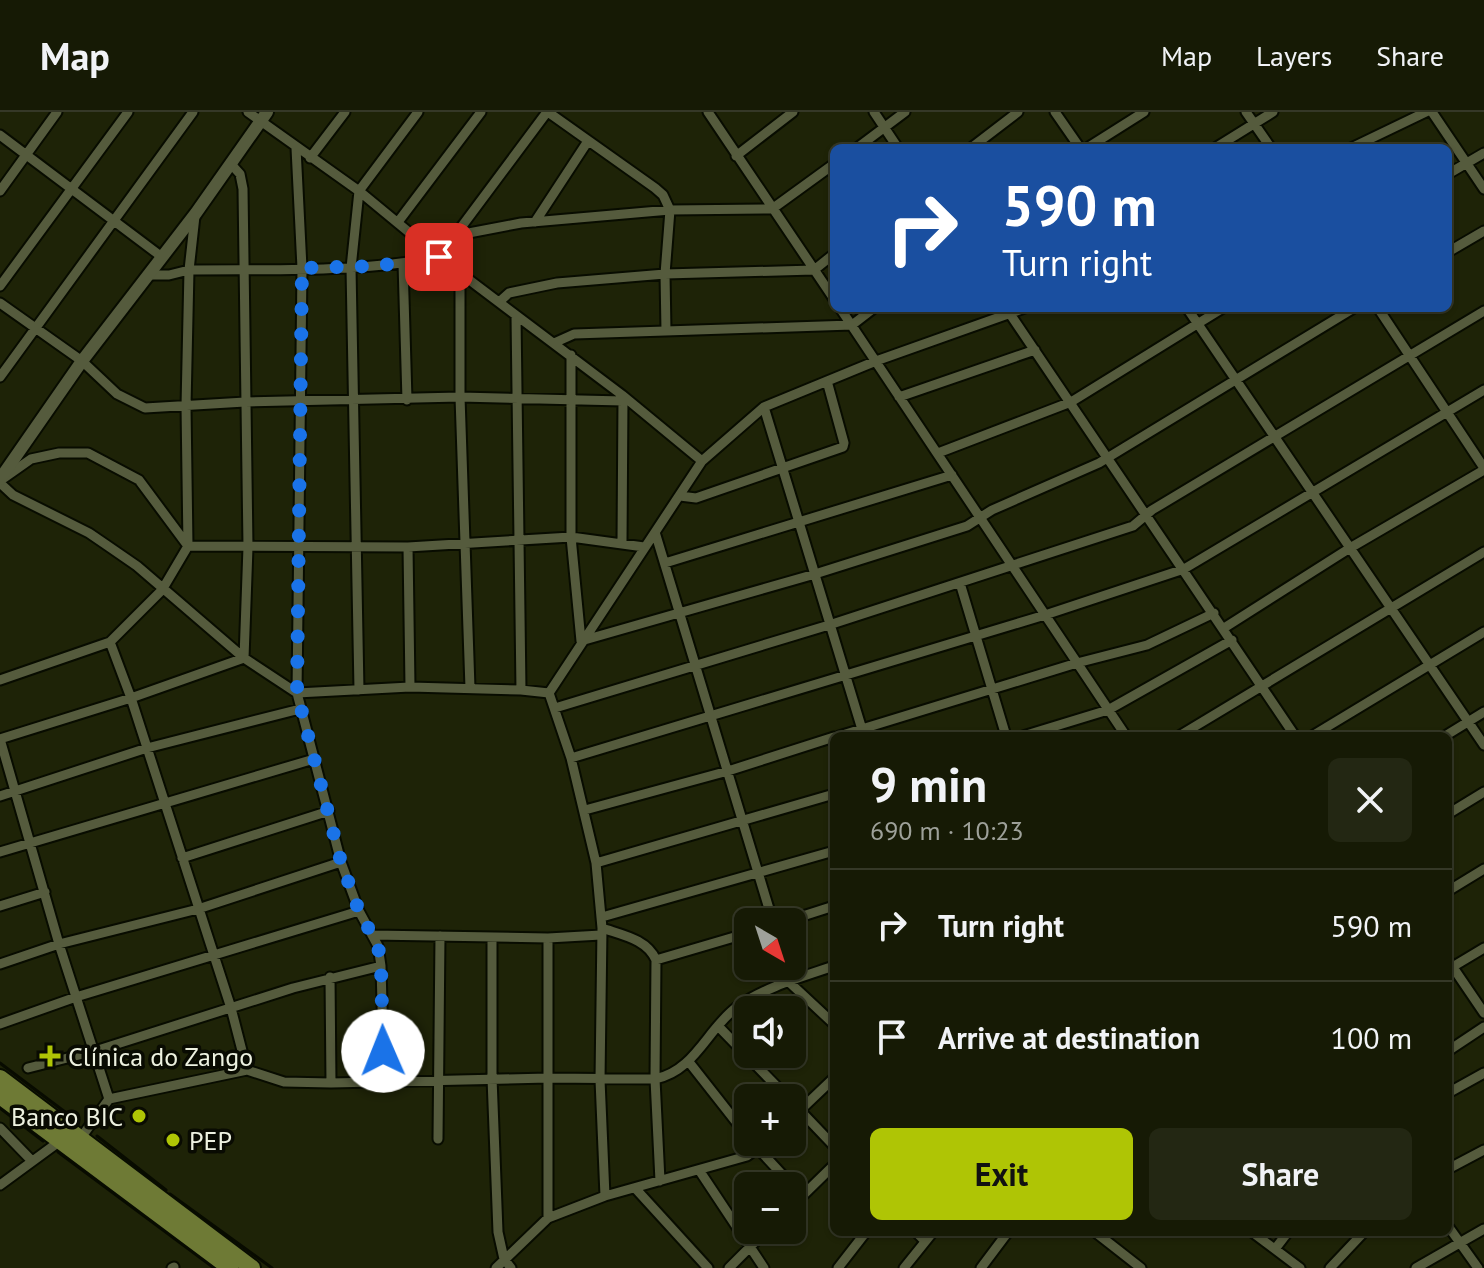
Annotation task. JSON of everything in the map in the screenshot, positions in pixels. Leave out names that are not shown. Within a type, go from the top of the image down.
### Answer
[{"type":"main road","points":[[0,1078],[252,1268]]},
{"type":"main road","points":[[0,1096],[230,1268]]},
{"type":"street","points":[[0,191],[57,112]]},
{"type":"street","points":[[0,286],[128,112]]},
{"type":"street","points":[[0,377],[193,112]]},
{"type":"street","points":[[248,112],[263,116],[296,148],[359,191],[702,461]]},
{"type":"street","points":[[310,158],[345,112]]},
{"type":"street","points":[[359,690],[351,268],[359,191],[418,112]]},
{"type":"street","points":[[398,222],[481,112]]},
{"type":"street","points":[[149,275],[169,275],[189,270],[351,268],[439,257],[547,112],[663,195],[670,210],[665,274],[666,331]]},
{"type":"street","points":[[708,112],[830,293]]},
{"type":"street","points":[[736,156],[793,112]]},
{"type":"street","points":[[874,112],[895,144]]},
{"type":"street","points":[[862,144],[905,112]]},
{"type":"street","points":[[976,144],[1018,112]]},
{"type":"street","points":[[1055,112],[1077,144]]},
{"type":"street","points":[[1093,144],[1144,112]]},
{"type":"street","points":[[1246,112],[1268,144]]},
{"type":"street","points":[[1222,144],[1273,112]]},
{"type":"street","points":[[1359,144],[1426,112]]},
{"type":"street","points":[[1432,112],[1484,189]]},
{"type":"street","points":[[0,481],[82,361],[196,213],[263,116]]},
{"type":"street","points":[[0,135],[162,257]]},
{"type":"street","points":[[535,222],[588,141]]},
{"type":"street","points":[[296,148],[302,268],[297,693],[341,862],[359,911],[378,946],[384,1080]]},
{"type":"street","points":[[1452,172],[1484,153]]},
{"type":"street","points":[[230,163],[240,174],[243,189],[248,547],[244,658]]},
{"type":"street","points":[[453,236],[535,222],[670,210],[772,209],[830,167]]},
{"type":"street","points":[[0,680],[110,642],[162,590],[188,546],[186,406],[189,270],[196,213]]},
{"type":"street","points":[[1452,250],[1484,231]]},
{"type":"street","points":[[499,302],[509,293],[557,283],[665,274],[814,270],[830,257]]},
{"type":"street","points":[[403,263],[407,400]]},
{"type":"street","points":[[460,273],[460,397],[470,688]]},
{"type":"street","points":[[0,303],[139,406],[460,397],[622,398]]},
{"type":"street","points":[[555,708],[829,625],[1133,526],[1273,436],[1484,311]]},
{"type":"street","points":[[843,312],[1123,732]]},
{"type":"street","points":[[554,343],[574,334],[852,325],[869,312]]},
{"type":"street","points":[[549,693],[702,461],[764,407],[1005,312]]},
{"type":"street","points":[[1009,312],[1292,732]]},
{"type":"street","points":[[1190,312],[1484,745]]},
{"type":"street","points":[[938,453],[1071,402],[1216,312]]},
{"type":"street","points":[[581,641],[815,574],[967,526],[979,517],[1108,457],[1347,312]]},
{"type":"street","points":[[1224,628],[1350,548],[1484,469],[1381,312]]},
{"type":"street","points":[[516,316],[521,690]]},
{"type":"street","points":[[899,397],[1035,350]]},
{"type":"street","points":[[571,355],[571,537],[581,641]]},
{"type":"street","points":[[680,496],[696,498],[843,447],[827,381]]},
{"type":"street","points":[[571,758],[1045,615],[1184,569],[1484,390]]},
{"type":"street","points":[[622,398],[622,543]]},
{"type":"street","points":[[764,407],[863,732],[992,689],[1147,645],[1214,613]]},
{"type":"street","points":[[0,481],[31,459],[59,453],[88,453],[139,480],[188,546]]},
{"type":"street","points":[[665,563],[952,475]]},
{"type":"street","points":[[0,481],[35,507],[89,533],[137,566],[244,658],[297,693],[410,687],[549,693]]},
{"type":"street","points":[[655,532],[768,908]]},
{"type":"street","points":[[188,546],[408,547],[571,537],[644,547]]},
{"type":"street","points":[[408,547],[410,687]]},
{"type":"street","points":[[1186,732],[1484,552]]},
{"type":"street","points":[[960,583],[1005,732]]},
{"type":"street","points":[[1319,732],[1484,632]]},
{"type":"street","points":[[1036,732],[1108,710],[1232,640]]},
{"type":"street","points":[[110,642],[231,1008],[247,1070]]},
{"type":"street","points":[[109,1099],[59,944],[0,739],[244,658]]},
{"type":"street","points":[[549,693],[571,758],[596,863],[602,927],[600,1080],[605,1196]]},
{"type":"street","points":[[0,796],[147,748],[300,709]]},
{"type":"street","points":[[1452,732],[1484,712]]},
{"type":"street","points":[[585,810],[728,771],[830,739]]},
{"type":"street","points":[[0,852],[314,759]]},
{"type":"street","points":[[1452,812],[1484,792]]},
{"type":"street","points":[[596,863],[830,795]]},
{"type":"street","points":[[182,858],[329,811]]},
{"type":"street","points":[[372,935],[548,938],[602,927],[830,852]]},
{"type":"street","points":[[0,964],[59,944],[198,909],[341,862]]},
{"type":"street","points":[[1452,889],[1484,869]]},
{"type":"street","points":[[0,906],[45,892]]},
{"type":"street","points":[[806,915],[830,907]]},
{"type":"street","points":[[0,1024],[76,997],[359,911]]},
{"type":"street","points":[[602,927],[642,943],[652,950],[656,960],[655,1079],[660,1181]]},
{"type":"street","points":[[438,1139],[440,936]]},
{"type":"street","points":[[492,937],[492,1078],[498,1232],[504,1259],[511,1268]]},
{"type":"street","points":[[656,960],[734,937]]},
{"type":"street","points":[[548,938],[548,1218]]},
{"type":"street","points":[[1452,965],[1484,948]]},
{"type":"street","points":[[28,1068],[95,1051],[330,977],[381,966]]},
{"type":"street","points":[[80,1139],[109,1099],[247,1070],[284,1082],[331,1083],[492,1078],[655,1079],[670,1076],[689,1062],[732,1011],[750,998],[830,967]]},
{"type":"street","points":[[1452,969],[1484,1013]]},
{"type":"street","points":[[330,977],[331,1083]]},
{"type":"street","points":[[789,982],[830,1020]]},
{"type":"street","points":[[718,1026],[774,1084]]},
{"type":"street","points":[[1452,1048],[1484,1027]]},
{"type":"street","points":[[689,1062],[734,1120]]},
{"type":"street","points":[[1452,1091],[1484,1073]]},
{"type":"street","points":[[806,1105],[830,1082]]},
{"type":"street","points":[[806,1122],[830,1143]]},
{"type":"street","points":[[0,1128],[31,1160]]},
{"type":"street","points":[[0,1185],[60,1141]]},
{"type":"street","points":[[1452,1167],[1484,1150]]},
{"type":"street","points":[[496,1268],[548,1218],[605,1196],[747,1156]]},
{"type":"street","points":[[764,1156],[779,1172]]},
{"type":"street","points":[[806,1192],[830,1169]]},
{"type":"street","points":[[699,1170],[764,1268]]},
{"type":"street","points":[[635,1188],[708,1268]]},
{"type":"street","points":[[1416,1268],[1484,1229]]},
{"type":"street","points":[[1452,1232],[1478,1268]]},
{"type":"street","points":[[838,1268],[863,1236]]},
{"type":"street","points":[[920,1236],[925,1241]]},
{"type":"street","points":[[904,1268],[929,1236]]},
{"type":"street","points":[[981,1268],[1005,1236]]},
{"type":"street","points":[[1100,1236],[1141,1268]]},
{"type":"street","points":[[1257,1236],[1300,1268]]},
{"type":"street","points":[[1275,1249],[1285,1236]]},
{"type":"street","points":[[1330,1268],[1360,1236]]},
{"type":"street","points":[[729,1268],[754,1244]]},
{"type":"waterway","points":[[0,1063],[77,1121]]},
{"type":"waterway","points":[[0,1108],[43,1141]]},
{"type":"waterway","points":[[97,1136],[166,1190]]},
{"type":"waterway","points":[[58,1152],[214,1268]]},
{"type":"waterway","points":[[170,1194],[272,1268]]},
{"type":"place","name":"Clínica do Zango","points":[[50,1056]]},
{"type":"place","name":"Banco BIC","points":[[139,1116]]},
{"type":"place","name":"PEP","points":[[173,1140]]},
{"type":"route","points":[[383,1051],[378,946],[359,911],[341,862],[297,693],[302,268],[377,266],[439,257]]}]
